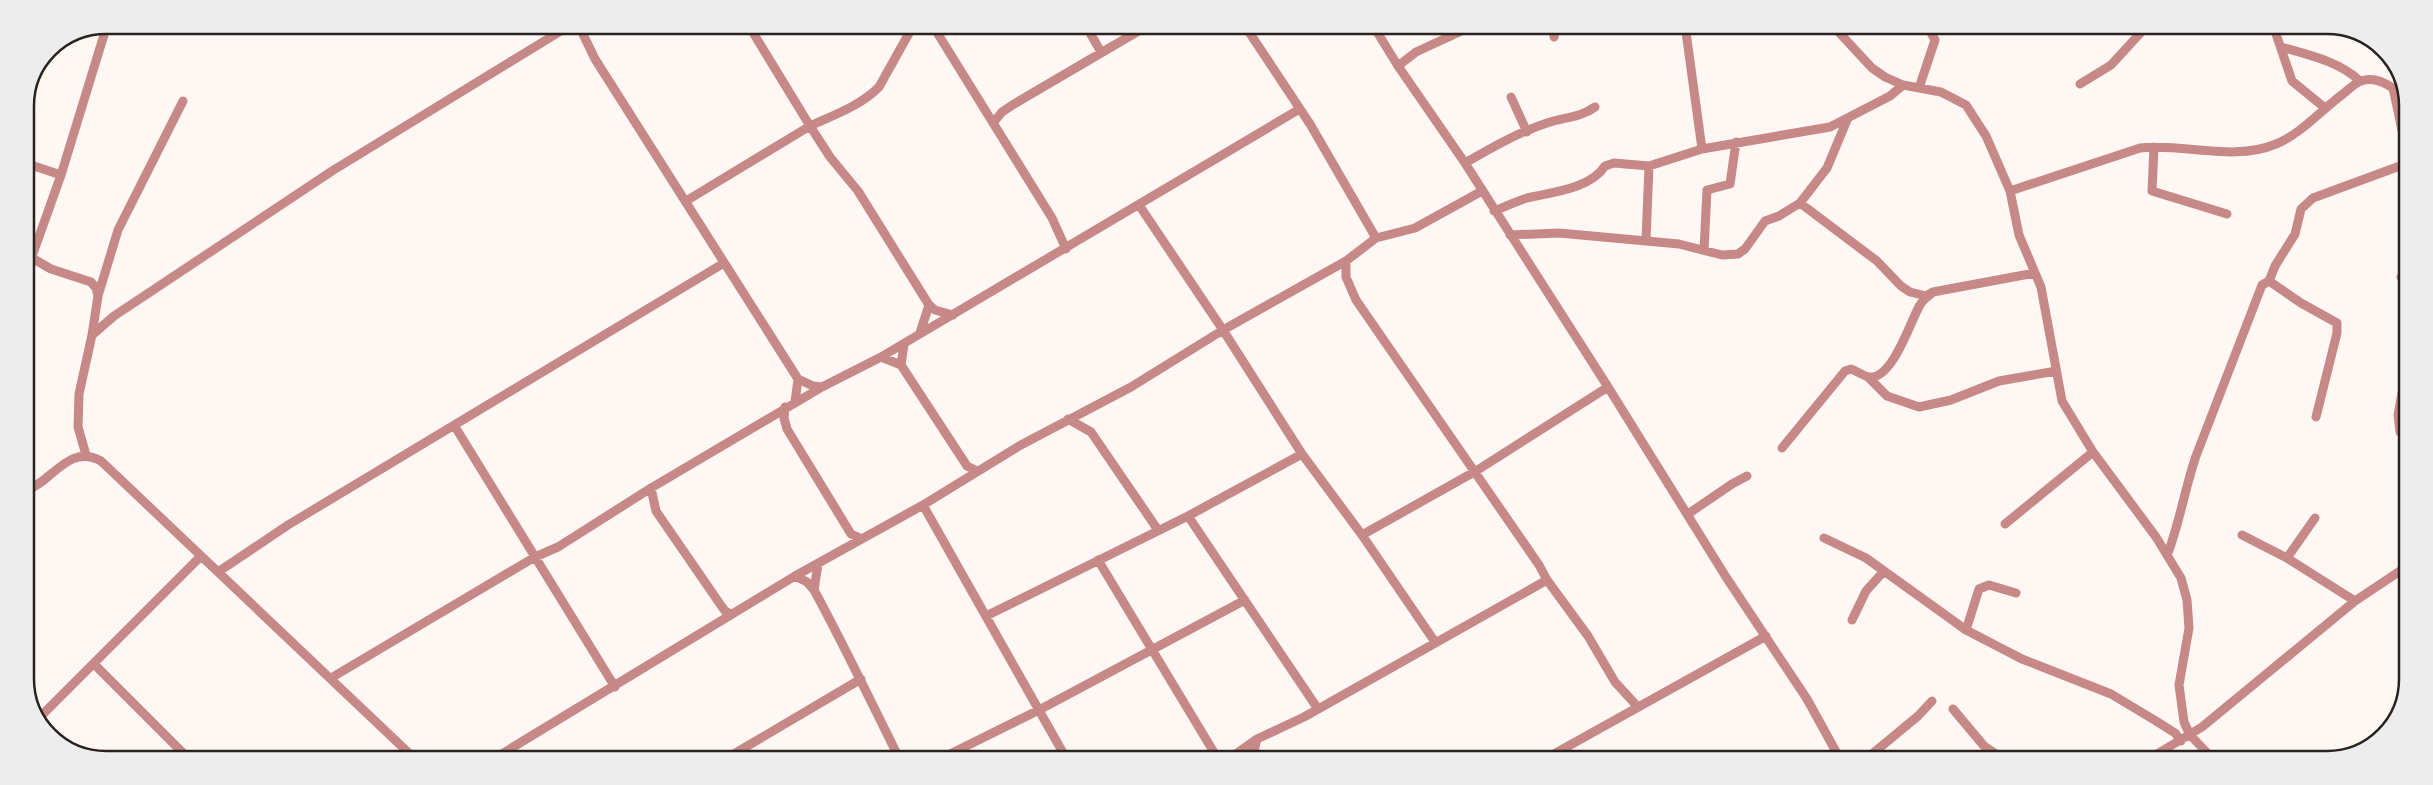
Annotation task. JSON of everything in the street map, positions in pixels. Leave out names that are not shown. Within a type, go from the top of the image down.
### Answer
[{"type":"street","points":[[34,252],[61,175],[104,34]]},
{"type":"street","points":[[92,335],[114,316],[332,171],[555,34]]},
{"type":"street","points":[[583,34],[595,59],[798,379],[822,387]]},
{"type":"street","points":[[754,34],[830,157],[858,191],[929,305],[935,310],[953,315]]},
{"type":"street","points":[[686,202],[810,126],[855,105],[873,93],[879,87],[909,34]]},
{"type":"street","points":[[938,34],[1052,218],[1066,249]]},
{"type":"street","points":[[1091,34],[1101,52]]},
{"type":"street","points":[[993,123],[1014,104],[1133,34]]},
{"type":"street","points":[[1250,34],[1298,110],[1314,131],[1376,238]]},
{"type":"street","points":[[1378,34],[1398,66],[1465,163],[1608,387],[1726,577],[1807,700],[1836,751]]},
{"type":"street","points":[[1398,66],[1416,52],[1455,34]]},
{"type":"street","points":[[1686,34],[1702,149]]},
{"type":"street","points":[[1840,34],[1872,68],[1903,85],[1940,92],[1958,100],[1970,110],[1986,136],[2010,191],[2020,235],[2045,305],[2056,371],[2065,407],[2093,452],[2168,553],[2182,578],[2187,600],[2188,641],[2179,685],[2184,722],[2190,735],[2205,751]]},
{"type":"street","points":[[1919,88],[1935,40],[1932,34]]},
{"type":"street","points":[[2080,84],[2111,65],[2140,34]]},
{"type":"street","points":[[2276,34],[2292,81],[2325,108]]},
{"type":"street","points":[[2281,47],[2332,62],[2351,72],[2360,81]]},
{"type":"street","points":[[2010,191],[2125,152],[2154,147],[2254,150],[2277,144],[2306,125],[2360,81],[2373,80],[2386,83],[2397,89]]},
{"type":"street","points":[[1494,211],[1524,199],[1576,186],[1602,170],[1605,166],[1614,163],[1649,166],[1702,149],[1814,130],[1848,120],[1896,92],[1903,85]]},
{"type":"street","points":[[2393,88],[2399,116]]},
{"type":"street","points":[[1511,98],[1527,132]]},
{"type":"street","points":[[86,455],[77,416],[79,394],[92,335],[98,296],[118,230],[182,101]]},
{"type":"street","points":[[1465,163],[1548,123],[1586,114],[1595,108]]},
{"type":"street","points":[[331,678],[535,557],[558,547],[651,488],[786,407],[904,344],[1298,110]]},
{"type":"street","points":[[1510,235],[1558,233],[1646,240],[1679,244],[1722,255],[1738,254],[1745,249],[1765,221],[1800,203],[1828,168],[1843,126],[1848,120]]},
{"type":"street","points":[[1704,250],[1707,190],[1730,184],[1736,142]]},
{"type":"street","points":[[2154,147],[2152,191],[2227,214]]},
{"type":"street","points":[[34,166],[61,175]]},
{"type":"street","points":[[1646,240],[1649,166]]},
{"type":"street","points":[[2168,553],[2177,529],[2196,456],[2262,285],[2269,281],[2275,266],[2295,234],[2301,209],[2305,203],[2313,198],[2399,166]]},
{"type":"street","points":[[507,751],[795,576],[923,505],[977,471],[1068,419],[1132,387],[1223,330],[1346,261],[1376,238],[1415,228],[1482,191]]},
{"type":"street","points":[[1800,203],[1877,261],[1910,292],[1926,296],[1933,292],[2035,273]]},
{"type":"street","points":[[1139,205],[1223,330],[1302,454],[1362,535],[1435,642]]},
{"type":"street","points":[[34,259],[51,269],[91,282],[96,288],[98,296]]},
{"type":"street","points":[[1346,261],[1346,276],[1356,300],[1476,471],[1547,580],[1588,636],[1615,682],[1638,706]]},
{"type":"street","points":[[218,572],[288,525],[724,263]]},
{"type":"street","points":[[2269,281],[2301,303],[2337,323],[2337,334],[2316,417]]},
{"type":"street","points":[[1868,377],[1878,374],[1896,355],[1920,304],[1933,292]]},
{"type":"street","points":[[920,334],[929,305]]},
{"type":"street","points":[[901,365],[904,344]]},
{"type":"street","points":[[881,357],[901,365],[967,466],[977,471]]},
{"type":"street","points":[[1782,448],[1846,371],[1851,369],[1868,377],[1887,396],[1919,407],[1951,400],[1999,381],[2056,371]]},
{"type":"street","points":[[795,402],[798,379]]},
{"type":"street","points":[[1362,535],[1476,471],[1608,387]]},
{"type":"street","points":[[786,407],[784,418],[787,429],[851,534],[862,540]]},
{"type":"street","points":[[2399,410],[2399,424]]},
{"type":"street","points":[[1068,419],[1091,432],[1158,530]]},
{"type":"street","points":[[454,425],[615,687]]},
{"type":"street","points":[[2005,524],[2093,452]]},
{"type":"street","points":[[986,616],[1188,516],[1302,454]]},
{"type":"street","points":[[34,486],[43,482],[75,456],[86,455],[101,461],[407,751]]},
{"type":"street","points":[[1688,514],[1747,476]]},
{"type":"street","points":[[651,488],[656,511],[720,604],[731,614]]},
{"type":"street","points":[[923,505],[1062,751]]},
{"type":"street","points":[[1188,516],[1318,709]]},
{"type":"street","points":[[2287,558],[2315,518]]},
{"type":"street","points":[[2242,535],[2287,558],[2355,601]]},
{"type":"street","points":[[1824,538],[1866,558],[1966,630],[2022,658],[2111,694],[2174,733],[2181,741]]},
{"type":"street","points":[[43,714],[201,556]]},
{"type":"street","points":[[1098,560],[1151,651],[1213,751]]},
{"type":"street","points":[[814,590],[818,564]]},
{"type":"street","points":[[1852,620],[1866,591],[1884,571]]},
{"type":"street","points":[[2163,751],[2190,735],[2355,601],[2399,575]]},
{"type":"street","points":[[795,576],[807,582],[814,590],[861,679],[876,714],[895,751]]},
{"type":"street","points":[[1240,751],[1257,739],[1318,709],[1547,580]]},
{"type":"street","points":[[1966,630],[1978,589],[1990,585],[2016,593]]},
{"type":"street","points":[[956,751],[1039,710],[1245,600]]},
{"type":"street","points":[[1559,751],[1766,636]]},
{"type":"street","points":[[94,664],[181,751]]},
{"type":"street","points":[[739,751],[861,679]]},
{"type":"street","points":[[1876,751],[1918,716],[1932,701]]},
{"type":"street","points":[[1953,709],[1984,746],[1992,751]]},
{"type":"street","points":[[1254,751],[1257,739]]}]
